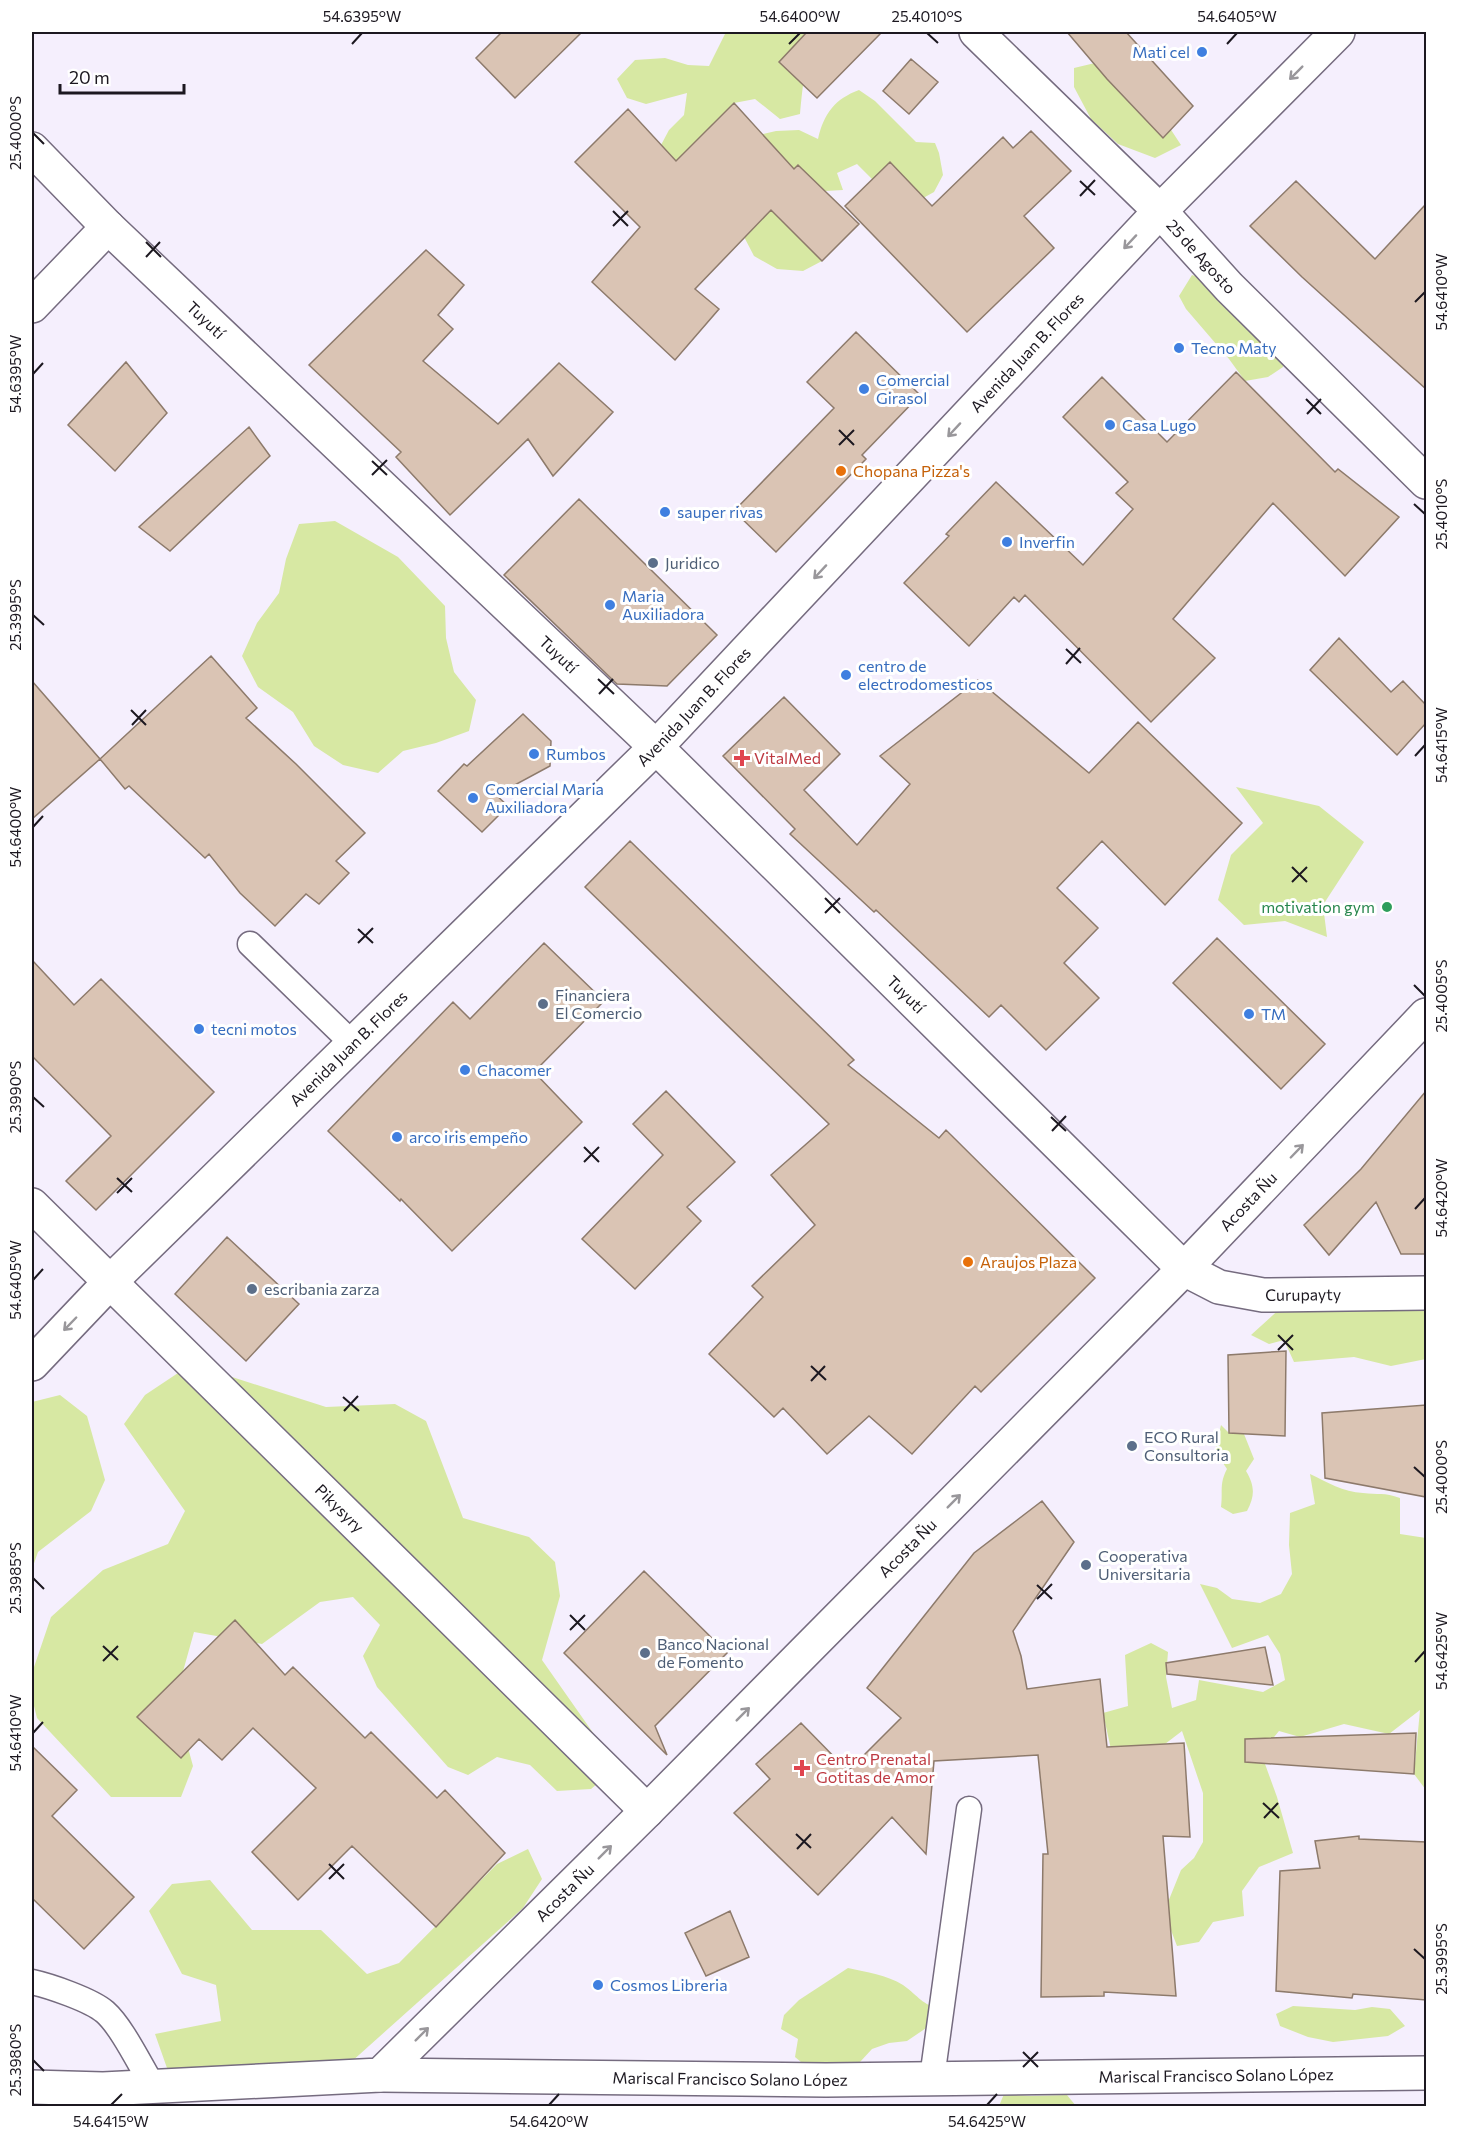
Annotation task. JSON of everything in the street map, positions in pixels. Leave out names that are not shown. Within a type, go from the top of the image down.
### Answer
[{"type":"street","name":"25 de Agosto","points":[[976,32],[1160,211],[1228,287],[1426,482]]},
{"type":"street","name":"Avenida Juan B. Flores","points":[[32,1365],[109,1283],[656,747],[1160,211],[1338,32]]},
{"type":"street","name":"Tuyutí","points":[[32,149],[108,227],[656,747],[1184,1269]]},
{"type":"street","points":[[32,306],[108,227]]},
{"type":"street","name":"Acosta Ñu","points":[[380,2075],[647,1811],[1184,1269],[1426,1015]]},
{"type":"street","name":"Pikysyry","points":[[32,1205],[647,1811]]},
{"type":"street","name":"Curupayty","points":[[1184,1269],[1219,1287],[1263,1296],[1426,1293]]},
{"type":"street","name":"Mariscal Francisco Solano López","points":[[32,2087],[104,2098],[153,2086],[380,2075],[826,2093],[932,2078],[1426,2073]]},
{"type":"lane","points":[[250,944],[353,1044]]},
{"type":"lane","points":[[932,2078],[969,1809]]},
{"type":"lane","points":[[32,1982],[84,2001],[104,2012],[114,2022],[153,2086]]},
{"type":"green space","points":[[726,32],[825,32],[818,40],[809,60],[800,114],[780,119],[755,99],[734,103],[731,124],[679,164],[661,145],[669,130],[684,115],[687,93],[646,104],[627,98],[617,79],[635,60],[665,58],[688,65],[709,66]]},
{"type":"green space","points":[[1095,63],[1156,107],[1181,145],[1155,158],[1118,144],[1091,119],[1074,87],[1074,68]]},
{"type":"green space","points":[[859,90],[875,101],[916,142],[935,143],[943,175],[934,192],[907,207],[873,201],[872,179],[857,164],[837,173],[843,190],[825,191],[805,188],[819,236],[822,261],[803,271],[777,269],[754,256],[741,231],[755,136],[776,131],[799,130],[818,139],[827,114],[832,108],[843,98]]},
{"type":"green space","points":[[1192,275],[1229,287],[1229,311],[1287,344],[1283,367],[1268,377],[1245,381],[1186,309],[1179,296]]},
{"type":"green space","points":[[335,521],[398,557],[445,606],[446,638],[454,672],[476,700],[469,731],[436,743],[403,751],[378,773],[343,765],[314,746],[293,712],[258,687],[242,656],[257,623],[279,593],[286,559],[299,524]]},
{"type":"green space","points":[[1236,787],[1319,806],[1364,842],[1323,905],[1327,937],[1285,921],[1244,925],[1218,900],[1231,855],[1263,823]]},
{"type":"green space","points":[[1284,1305],[1426,1306],[1426,1359],[1391,1366],[1354,1357],[1294,1362],[1284,1340],[1269,1344],[1251,1335]]},
{"type":"green space","points":[[205,1355],[229,1376],[326,1407],[395,1404],[426,1421],[463,1518],[529,1537],[555,1562],[560,1596],[542,1660],[617,1767],[591,1789],[557,1791],[530,1765],[497,1757],[468,1775],[448,1767],[377,1687],[363,1656],[380,1625],[353,1597],[320,1602],[262,1644],[194,1632],[175,1700],[193,1766],[181,1797],[111,1797],[37,1718],[32,1698],[32,1673],[51,1617],[103,1570],[168,1544],[185,1511],[124,1424],[145,1395]]},
{"type":"green space","points":[[60,1395],[87,1416],[105,1480],[91,1511],[38,1552],[32,1569],[32,1402]]},
{"type":"green space","points":[[1221,1425],[1229,1433],[1244,1434],[1254,1459],[1246,1471],[1253,1491],[1247,1511],[1233,1514],[1221,1507],[1222,1483],[1227,1469],[1215,1451]]},
{"type":"green space","points":[[1310,1474],[1349,1491],[1385,1494],[1400,1498],[1400,1534],[1426,1538],[1426,1790],[1414,1774],[1420,1710],[1389,1734],[1344,1724],[1300,1737],[1279,1731],[1261,1753],[1277,1797],[1293,1853],[1259,1867],[1242,1891],[1244,1916],[1213,1922],[1199,1942],[1177,1946],[1164,1912],[1181,1870],[1194,1858],[1203,1842],[1203,1793],[1182,1731],[1165,1744],[1114,1763],[1103,1713],[1128,1706],[1125,1655],[1151,1643],[1168,1652],[1166,1677],[1172,1708],[1196,1700],[1199,1680],[1263,1692],[1285,1680],[1280,1654],[1268,1635],[1232,1648],[1200,1584],[1217,1588],[1232,1599],[1260,1603],[1281,1594],[1292,1574],[1289,1545],[1290,1513],[1315,1504]]},
{"type":"green space","points":[[528,1849],[542,1879],[523,1908],[350,2063],[234,2088],[167,2068],[155,2034],[221,2021],[216,1985],[182,1974],[149,1911],[172,1884],[210,1880],[252,1930],[321,1930],[367,1974],[399,1963],[497,1864]]},
{"type":"green space","points":[[848,1968],[876,1974],[897,1982],[925,2003],[943,2010],[938,2020],[907,2041],[889,2043],[872,2049],[860,2062],[846,2067],[830,2063],[813,2072],[795,2057],[798,2039],[781,2029],[784,2015],[799,2000]]},
{"type":"green space","points":[[1293,2006],[1355,2010],[1372,2007],[1390,2009],[1405,2026],[1388,2036],[1333,2042],[1308,2037],[1280,2026],[1276,2014]]},
{"type":"green space","points":[[1004,2094],[1067,2095],[1076,2106],[999,2106]]},
{"type":"building","points":[[502,32],[582,32],[515,98],[476,58]]},
{"type":"building","points":[[807,32],[882,32],[817,98],[779,62]]},
{"type":"building","points":[[1067,32],[1126,32],[1193,106],[1163,138],[1107,79]]},
{"type":"building","points":[[911,59],[938,82],[909,114],[883,91]]},
{"type":"building","points":[[734,103],[794,169],[798,165],[859,224],[822,261],[771,210],[695,289],[719,309],[675,360],[592,282],[640,227],[575,162],[628,109],[676,161]]},
{"type":"building","points":[[1031,131],[1071,171],[1024,216],[1054,248],[967,332],[845,206],[890,162],[932,206],[1003,137],[1013,148]]},
{"type":"building","points":[[1296,181],[1375,259],[1426,204],[1426,389],[1302,277],[1250,226]]},
{"type":"building","points":[[426,250],[464,285],[438,315],[453,329],[423,361],[498,424],[559,363],[613,412],[553,476],[528,439],[450,515],[396,457],[401,452],[309,365]]},
{"type":"building","points":[[856,332],[920,395],[862,455],[866,459],[776,552],[734,511],[834,408],[807,382]]},
{"type":"building","points":[[126,362],[167,413],[115,471],[68,425]]},
{"type":"building","points":[[1236,372],[1335,472],[1338,469],[1399,517],[1345,576],[1273,503],[1173,619],[1215,658],[1151,722],[1025,595],[1019,602],[1014,597],[969,646],[904,583],[949,536],[946,534],[996,482],[1083,565],[1133,509],[1116,493],[1128,482],[1063,417],[1102,377],[1167,442]]},
{"type":"building","points":[[249,427],[270,456],[170,551],[139,527]]},
{"type":"building","name":"Maria Auxiliadora","points":[[579,499],[717,635],[667,686],[617,684],[504,575]]},
{"type":"building","points":[[1339,638],[1391,692],[1403,681],[1426,705],[1426,723],[1397,755],[1310,670]]},
{"type":"building","points":[[211,656],[257,708],[246,718],[365,833],[336,861],[349,873],[319,904],[306,894],[275,926],[240,893],[209,854],[205,858],[129,786],[125,789],[100,759]]},
{"type":"building","points":[[978,680],[1089,773],[1138,722],[1242,823],[1165,905],[1102,841],[1057,888],[1098,928],[1064,963],[1099,998],[1046,1050],[1001,1005],[989,1017],[876,910],[874,912],[790,834],[795,829],[723,756],[784,697],[840,754],[804,790],[857,845],[910,784],[880,756]]},
{"type":"building","points":[[32,681],[100,759],[32,819]]},
{"type":"building","points":[[523,714],[551,741],[550,766],[496,795],[508,806],[482,832],[438,791],[464,764],[467,766]]},
{"type":"building","points":[[630,841],[854,1060],[848,1065],[939,1138],[946,1130],[1095,1278],[981,1392],[975,1386],[912,1454],[869,1416],[827,1454],[783,1408],[774,1417],[709,1354],[763,1297],[752,1286],[815,1225],[771,1175],[829,1124],[585,887]]},
{"type":"building","name":"TM","points":[[1217,938],[1325,1044],[1281,1089],[1173,983]]},
{"type":"building","points":[[544,943],[604,1001],[534,1072],[582,1122],[452,1251],[401,1199],[400,1201],[328,1131],[453,1002],[470,1019]]},
{"type":"building","points":[[32,960],[74,1005],[101,979],[214,1092],[96,1210],[66,1181],[111,1136],[32,1056]]},
{"type":"building","points":[[666,1091],[735,1162],[687,1207],[701,1221],[635,1289],[582,1239],[663,1155],[633,1124]]},
{"type":"building","points":[[1426,1091],[1426,1254],[1401,1254],[1376,1202],[1329,1255],[1304,1225],[1361,1169]]},
{"type":"building","points":[[227,1237],[299,1304],[246,1361],[175,1294]]},
{"type":"building","points":[[1286,1351],[1285,1436],[1229,1433],[1228,1355]]},
{"type":"building","points":[[1426,1405],[1426,1497],[1325,1478],[1322,1413]]},
{"type":"building","points":[[1042,1501],[1074,1542],[1013,1631],[1021,1656],[1027,1689],[1100,1679],[1107,1747],[1184,1743],[1190,1837],[1163,1836],[1176,1996],[1104,1992],[1104,1996],[1041,1997],[1043,1854],[1048,1854],[1038,1755],[934,1761],[926,1854],[892,1817],[818,1895],[734,1813],[770,1779],[756,1764],[801,1723],[848,1771],[901,1718],[867,1688],[974,1553]]},
{"type":"building","name":"Banco Nacional de Fomento","points":[[644,1571],[727,1653],[655,1726],[667,1755],[564,1653]]},
{"type":"building","points":[[235,1620],[285,1675],[293,1667],[365,1738],[371,1732],[437,1798],[445,1790],[505,1853],[436,1927],[352,1846],[298,1900],[252,1852],[316,1788],[253,1728],[222,1760],[199,1739],[181,1758],[137,1717]]},
{"type":"building","points":[[1265,1647],[1273,1685],[1167,1674],[1166,1663]]},
{"type":"building","points":[[1416,1733],[1414,1774],[1245,1762],[1245,1739]]},
{"type":"building","points":[[32,1746],[77,1790],[52,1816],[134,1897],[84,1949],[32,1898]]},
{"type":"building","points":[[1359,1836],[1359,1839],[1426,1842],[1426,2000],[1353,1994],[1352,1998],[1276,1991],[1280,1871],[1320,1868],[1315,1841]]},
{"type":"building","points":[[730,1911],[749,1957],[706,1976],[685,1933]]},
{"type":"place","name":"Mati cel","points":[[1202,52]]},
{"type":"place","name":"Tecno Maty","points":[[1179,348]]},
{"type":"place","name":"Comercial Girasol","points":[[864,389]]},
{"type":"place","name":"Casa Lugo","points":[[1110,425]]},
{"type":"place","name":"Chopana Pizza's","points":[[841,471]]},
{"type":"place","name":"sauper rivas","points":[[665,512]]},
{"type":"place","name":"Inverfin","points":[[1007,542]]},
{"type":"place","name":"Juridico","points":[[653,563]]},
{"type":"place","name":"Maria Auxiliadora","points":[[610,605]]},
{"type":"place","name":"centro de electrodomesticos","points":[[846,675]]},
{"type":"place","name":"Rumbos","points":[[534,754]]},
{"type":"place","name":"VitalMed","points":[[742,758]]},
{"type":"place","name":"Comercial Maria Auxiliadora","points":[[473,798]]},
{"type":"place","name":"motivation gym","points":[[1387,907]]},
{"type":"place","name":"Financiera El Comercio","points":[[543,1004]]},
{"type":"place","name":"TM","points":[[1249,1014]]},
{"type":"place","name":"tecni motos","points":[[199,1029]]},
{"type":"place","name":"Chacomer","points":[[465,1070]]},
{"type":"place","name":"arco iris empeño","points":[[397,1137]]},
{"type":"place","name":"Araujos Plaza","points":[[968,1262]]},
{"type":"place","name":"escribania zarza","points":[[252,1289]]},
{"type":"place","name":"ECO Rural Consultoria","points":[[1132,1446]]},
{"type":"place","name":"Cooperativa Universitaria","points":[[1086,1565]]},
{"type":"place","name":"Banco Nacional de Fomento","points":[[645,1653]]},
{"type":"place","name":"Centro Prenatal Gotitas de Amor","points":[[802,1768]]},
{"type":"place","name":"Cosmos Libreria","points":[[598,1985]]}]
